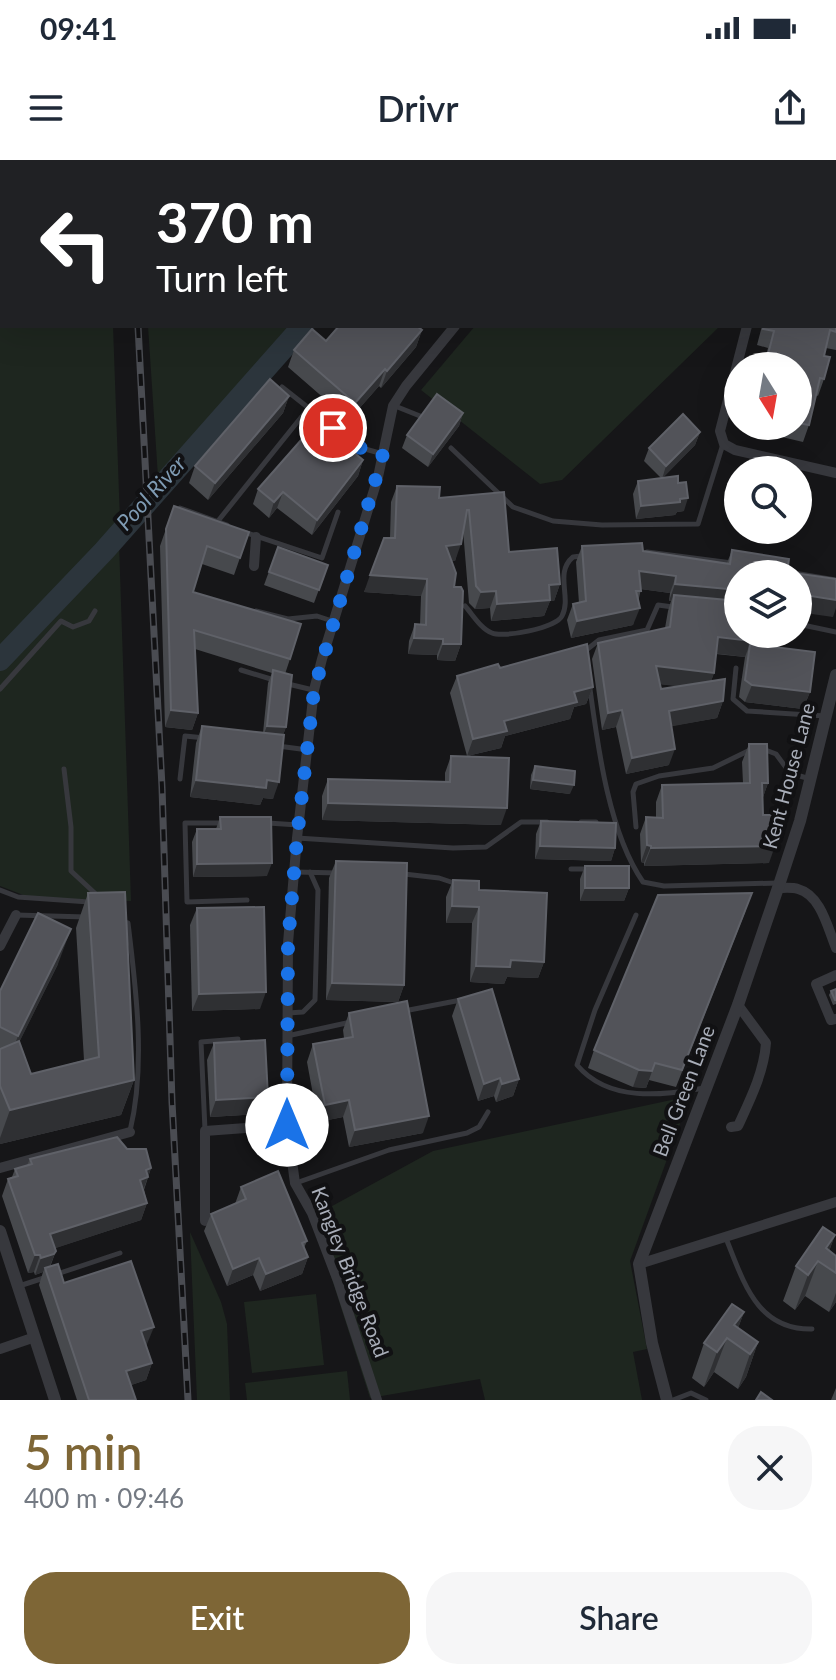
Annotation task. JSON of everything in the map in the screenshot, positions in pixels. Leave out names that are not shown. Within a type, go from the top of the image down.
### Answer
[{"type":"street","name":"Kangley Bridge Road","points":[[377,1400],[338,1281],[312,1213],[295,1183],[287,1125],[288,943],[314,690],[383,454],[393,406],[450,328]]},
{"type":"street","points":[[746,328],[720,431],[724,444],[735,450],[836,473]]},
{"type":"street","points":[[254,566],[256,537]]},
{"type":"street","name":"Kent House Lane","points":[[779,885],[811,779],[836,675]]},
{"type":"street","points":[[779,885],[799,889],[810,896],[820,908],[836,948]]},
{"type":"street","name":"Bell Green Lane","points":[[639,1264],[738,1005],[779,885]]},
{"type":"street","points":[[0,946],[16,915]]},
{"type":"street","points":[[836,975],[816,984],[831,1020],[836,1019]]},
{"type":"street","points":[[731,1127],[738,1126],[748,1104],[765,1060],[766,1043],[738,1005]]},
{"type":"street","points":[[205,1221],[205,1131],[287,1125]]},
{"type":"street","points":[[0,1168],[130,1132]]},
{"type":"street","points":[[670,1400],[652,1343],[639,1264],[836,1202]]},
{"type":"street","points":[[0,1231],[55,1400]]},
{"type":"street","points":[[0,1349],[35,1337]]},
{"type":"lane","points":[[282,387],[307,410],[358,447],[383,454]]},
{"type":"lane","points":[[393,406],[420,416]]},
{"type":"lane","points":[[218,521],[307,410]]},
{"type":"lane","points":[[451,448],[513,507],[553,521],[602,525],[698,524],[724,444]]},
{"type":"lane","points":[[178,507],[322,558],[338,512]]},
{"type":"lane","points":[[637,552],[724,563]]},
{"type":"lane","points":[[465,606],[486,630],[495,635],[558,623],[565,606],[564,569],[573,557],[586,556]]},
{"type":"lane","points":[[812,576],[836,580]]},
{"type":"lane","points":[[587,663],[585,650],[599,640],[647,630],[658,605],[685,608]]},
{"type":"lane","points":[[247,609],[288,619],[317,616],[333,621]]},
{"type":"lane","points":[[0,689],[61,621],[73,627],[89,621],[95,611]]},
{"type":"lane","points":[[812,627],[836,632]]},
{"type":"lane","points":[[736,668],[733,699],[747,711],[826,716]]},
{"type":"lane","points":[[241,670],[314,690]]},
{"type":"lane","points":[[589,676],[616,827],[643,882],[664,886],[779,885]]},
{"type":"lane","points":[[180,779],[185,736],[216,740]]},
{"type":"lane","points":[[264,745],[308,750]]},
{"type":"lane","points":[[636,827],[633,792],[636,784],[659,776],[713,768],[757,748],[776,754],[790,773],[811,779]]},
{"type":"lane","points":[[0,890],[18,897],[106,903],[71,871],[71,827],[64,769]]},
{"type":"lane","points":[[297,838],[453,848],[486,847],[521,822],[551,822]]},
{"type":"lane","points":[[566,822],[596,822]]},
{"type":"lane","points":[[233,823],[185,823],[187,902],[247,900]]},
{"type":"lane","points":[[265,823],[299,825]]},
{"type":"lane","points":[[571,869],[602,868]]},
{"type":"lane","points":[[295,872],[341,873]]},
{"type":"lane","points":[[287,1013],[303,1012],[315,1000],[318,890],[310,872]]},
{"type":"lane","points":[[403,874],[439,878],[468,890]]},
{"type":"lane","points":[[16,915],[98,918]]},
{"type":"lane","points":[[636,915],[595,1010],[577,1065],[586,1075],[627,1094],[664,1095],[706,1088]]},
{"type":"lane","points":[[113,920],[127,920],[137,1048],[135,1107],[130,1132]]},
{"type":"lane","points":[[400,1012],[461,1000]]},
{"type":"lane","points":[[287,1036],[354,1021]]},
{"type":"lane","points":[[205,1131],[201,1042],[238,1039]]},
{"type":"lane","points":[[295,1183],[389,1150],[467,1133],[479,1127],[488,1112]]},
{"type":"lane","points":[[725,1235],[749,1296],[758,1307],[793,1329],[812,1329]]},
{"type":"lane","points":[[18,1286],[120,1253]]},
{"type":"lane","points":[[670,1400],[691,1393],[706,1400]]},
{"type":"shaded area","points":[[0,328],[113,328],[120,521],[0,657]]},
{"type":"shaded area","points":[[148,328],[290,328],[158,477]]},
{"type":"shaded area","points":[[473,328],[718,328],[562,480],[540,484],[421,390]]},
{"type":"shaded area","points":[[119,543],[131,901],[31,898],[0,886],[0,667]]},
{"type":"shaded area","points":[[690,1096],[630,1261],[647,1349],[633,1352],[642,1400],[485,1400],[480,1379],[370,1398],[312,1217],[433,1151]]},
{"type":"shaded area","points":[[190,1232],[221,1302],[227,1324],[230,1400],[197,1400]]},
{"type":"shaded area","points":[[316,1294],[324,1365],[252,1373],[244,1302]]},
{"type":"shaded area","points":[[347,1371],[350,1400],[247,1400],[245,1383]]},
{"type":"building","points":[[337,328],[422,330],[355,403],[294,350],[312,329],[326,341]]},
{"type":"building","points":[[836,328],[836,332],[830,330],[824,356],[830,357],[824,379],[820,378],[812,412],[812,352],[769,352],[774,331],[763,329]]},
{"type":"building","points":[[270,379],[289,396],[215,483],[195,466]]},
{"type":"building","points":[[437,394],[463,413],[433,454],[407,435]]},
{"type":"building","points":[[683,414],[700,432],[666,466],[649,448]]},
{"type":"building","points":[[317,422],[363,460],[317,520],[283,492],[274,502],[258,489]]},
{"type":"building","points":[[678,476],[678,483],[686,482],[688,498],[680,499],[680,502],[641,506],[638,481]]},
{"type":"building","points":[[397,486],[440,487],[439,498],[504,492],[509,552],[557,548],[560,584],[549,585],[550,600],[497,604],[496,591],[481,592],[476,586],[467,510],[461,544],[446,546],[456,573],[454,587],[461,587],[463,591],[461,644],[443,644],[443,639],[414,638],[415,624],[426,625],[427,579],[370,575],[384,538],[395,538]]},
{"type":"building","points":[[174,506],[249,532],[240,558],[207,546],[193,592],[301,624],[290,659],[194,630],[198,713],[171,710],[166,529]]},
{"type":"building","points":[[642,543],[643,551],[724,563],[724,589],[675,584],[676,576],[639,571],[641,591],[636,591],[640,608],[577,621],[573,604],[586,601],[582,546]]},
{"type":"building","points":[[278,547],[328,565],[319,590],[269,572]]},
{"type":"building","points":[[732,550],[789,560],[731,560]]},
{"type":"building","points":[[812,576],[836,579],[836,600],[812,596]]},
{"type":"building","points":[[674,595],[724,600],[724,638],[718,637],[714,673],[656,666],[661,689],[725,679],[723,701],[669,711],[675,749],[632,758],[622,710],[608,713],[598,643],[670,627]]},
{"type":"building","points":[[587,644],[593,687],[574,692],[577,702],[504,721],[507,731],[473,739],[457,676],[498,664],[500,668]]},
{"type":"building","points":[[749,648],[815,652],[810,692],[752,685],[745,680]]},
{"type":"building","points":[[273,670],[292,675],[286,727],[267,726]]},
{"type":"building","points":[[202,726],[284,735],[279,782],[267,780],[266,788],[196,780]]},
{"type":"building","points":[[749,744],[767,744],[768,783],[762,783],[763,815],[775,815],[775,846],[651,848],[647,845],[646,817],[663,818],[662,785],[750,783]]},
{"type":"building","points":[[451,756],[509,758],[507,808],[328,803],[328,779],[450,782]]},
{"type":"building","points":[[535,766],[575,771],[574,785],[533,780]]},
{"type":"building","points":[[220,817],[271,817],[272,863],[197,864],[197,829],[221,829]]},
{"type":"building","points":[[541,821],[616,823],[615,848],[540,846]]},
{"type":"building","points":[[336,861],[407,863],[404,985],[332,983]]},
{"type":"building","points":[[585,866],[629,866],[629,888],[585,888]]},
{"type":"building","points":[[453,880],[479,881],[479,890],[547,893],[544,962],[511,960],[510,967],[476,966],[479,907],[452,906]]},
{"type":"building","points":[[125,892],[134,1080],[10,1110],[0,1086],[0,1049],[19,1041],[31,1074],[99,1057],[88,893]]},
{"type":"building","points":[[752,893],[682,1070],[655,1063],[652,1071],[639,1070],[594,1050],[658,895]]},
{"type":"building","points":[[264,907],[266,992],[199,994],[197,908]]},
{"type":"building","points":[[38,913],[71,929],[18,1036],[0,1027],[0,991]]},
{"type":"building","points":[[492,989],[519,1079],[502,1084],[500,1078],[484,1084],[458,999]]},
{"type":"building","points":[[407,1001],[429,1116],[355,1130],[349,1100],[325,1105],[313,1044],[353,1037],[349,1013]]},
{"type":"building","points":[[265,1040],[268,1097],[216,1100],[214,1043]]},
{"type":"building","points":[[117,1137],[127,1149],[146,1149],[151,1168],[146,1170],[148,1177],[140,1180],[147,1203],[50,1234],[56,1251],[54,1254],[41,1258],[35,1255],[8,1179],[18,1176],[15,1169],[32,1164],[30,1159]]},
{"type":"building","points":[[278,1171],[307,1241],[302,1243],[308,1257],[266,1274],[259,1258],[233,1269],[211,1214],[246,1199],[241,1187]]},
{"type":"building","points":[[823,1227],[835,1235],[826,1248],[836,1256],[836,1273],[818,1261],[808,1275],[796,1266]]},
{"type":"building","points":[[131,1261],[154,1327],[141,1331],[152,1363],[126,1371],[136,1400],[89,1400],[45,1268],[58,1264],[64,1283]]},
{"type":"building","points":[[732,1304],[744,1312],[734,1325],[758,1342],[750,1354],[727,1338],[717,1352],[704,1343]]},
{"type":"building","points":[[761,1392],[772,1400],[756,1400]]},
{"type":"waterway","name":"Pool River","points":[[0,660],[104,551],[301,328]]},
{"type":"railway","points":[[138,328],[162,787],[172,1102],[188,1400]]},
{"type":"route","points":[[287,1125],[288,943],[314,690],[383,454],[358,447],[333,428]]}]
